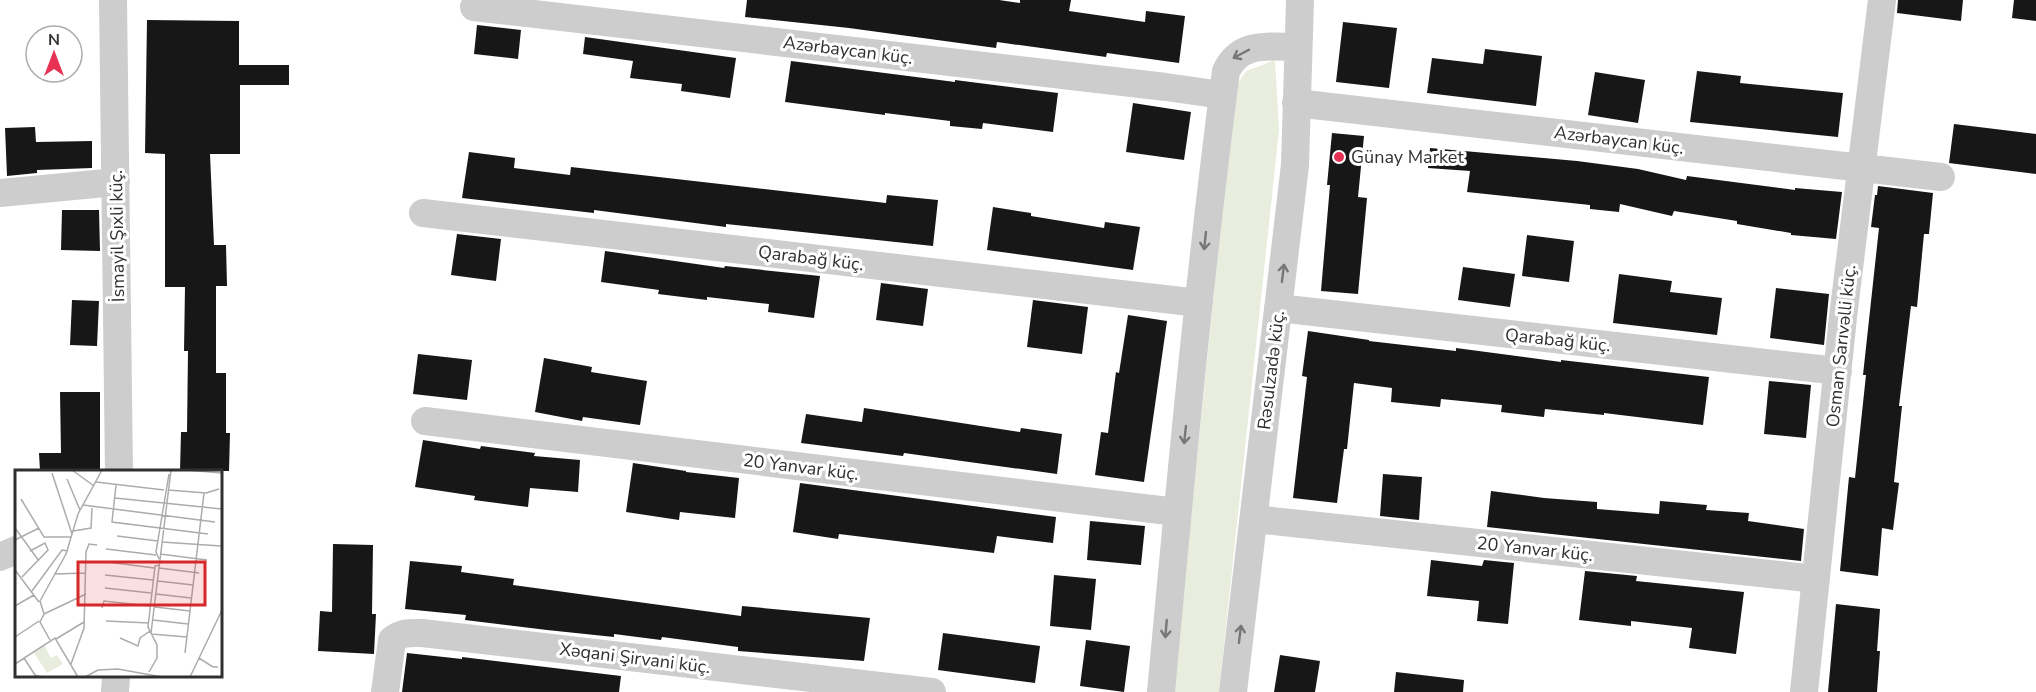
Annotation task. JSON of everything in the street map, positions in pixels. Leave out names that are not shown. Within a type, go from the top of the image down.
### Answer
[{"type":"street","name":"İsmayil Şıxli küç.","points":[[113,0],[119,470]]},
{"type":"street","name":"Rəsulzadə küç.","points":[[1233,692],[1295,165],[1300,0]]},
{"type":"street","name":"Osman Sarıvəlli küç.","points":[[1804,692],[1838,371],[1882,0]]},
{"type":"street","name":"Azərbaycan küç.","points":[[474,7],[1222,95]]},
{"type":"street","points":[[1161,692],[1177,512],[1226,71],[1238,53],[1260,47],[1297,47]]},
{"type":"street","name":"Azərbaycan küç.","points":[[1296,103],[1941,177]]},
{"type":"street","points":[[0,193],[116,182]]},
{"type":"street","name":"Qarabağ küç.","points":[[423,213],[1199,303]]},
{"type":"street","name":"Qarabağ küç.","points":[[1278,308],[1838,371]]},
{"type":"street","name":"20 Yanvar küç.","points":[[425,421],[1177,512]]},
{"type":"street","name":"20 Yanvar küç.","points":[[1254,519],[1816,579]]},
{"type":"street","points":[[0,557],[15,550]]},
{"type":"street","name":"Xəqani Şirvani küç.","points":[[385,692],[392,640],[398,635],[408,633],[932,692]]},
{"type":"street","points":[[115,692],[116,677]]},
{"type":"shaded area","points":[[1275,60],[1279,130],[1219,692],[1173,692],[1235,88],[1246,71]]},
{"type":"building","points":[[747,0],[999,0],[1020,3],[1020,0],[1071,0],[1069,11],[1145,22],[1146,11],[1185,16],[1179,63],[1107,53],[1106,57],[997,42],[996,48],[849,28],[745,17]]},
{"type":"building","points":[[1898,0],[1963,0],[1961,21],[1897,13]]},
{"type":"building","points":[[2014,0],[2036,0],[2036,21],[2012,18]]},
{"type":"building","points":[[147,20],[239,21],[239,65],[289,65],[289,85],[240,85],[240,154],[210,154],[214,245],[226,245],[227,286],[216,286],[216,373],[226,373],[226,433],[230,433],[229,471],[180,470],[181,432],[187,432],[188,351],[184,351],[185,287],[165,287],[165,154],[145,153]]},
{"type":"building","points":[[1343,22],[1397,28],[1389,88],[1336,82]]},
{"type":"building","points":[[477,25],[521,30],[518,59],[474,54]]},
{"type":"building","points":[[585,37],[736,58],[730,98],[681,91],[682,84],[630,78],[633,61],[583,54]]},
{"type":"building","points":[[1485,49],[1542,56],[1536,106],[1427,93],[1432,58],[1483,64]]},
{"type":"building","points":[[791,61],[1058,93],[1053,132],[983,123],[982,129],[950,126],[950,121],[785,102]]},
{"type":"building","points":[[1697,71],[1741,76],[1740,83],[1843,93],[1838,137],[1690,122]]},
{"type":"building","points":[[1595,72],[1645,80],[1638,123],[1588,115]]},
{"type":"building","points":[[1133,103],[1191,112],[1184,160],[1126,152]]},
{"type":"building","points":[[1954,124],[2036,134],[2036,174],[1949,163]]},
{"type":"building","points":[[35,127],[36,142],[92,141],[92,168],[37,170],[37,173],[7,176],[5,128]]},
{"type":"building","points":[[1332,133],[1364,136],[1358,197],[1367,198],[1358,294],[1321,291]]},
{"type":"building","points":[[1430,148],[1577,161],[1638,169],[1686,180],[1687,176],[1795,190],[1795,188],[1842,192],[1836,239],[1791,235],[1791,233],[1737,224],[1737,221],[1674,211],[1672,216],[1620,204],[1619,212],[1590,209],[1590,205],[1467,192],[1470,171],[1428,168]]},
{"type":"building","points":[[469,152],[515,158],[514,168],[570,175],[571,167],[886,203],[887,195],[938,200],[933,246],[726,224],[726,227],[594,210],[594,213],[462,198]]},
{"type":"building","points":[[1878,186],[1933,193],[1929,234],[1924,234],[1917,307],[1911,306],[1899,406],[1902,406],[1894,482],[1899,483],[1893,530],[1882,528],[1878,576],[1840,571],[1849,477],[1855,478],[1866,375],[1863,375],[1879,228],[1871,227]]},
{"type":"building","points":[[993,207],[1104,228],[1105,222],[1140,227],[1133,270],[987,250]]},
{"type":"building","points":[[62,210],[99,210],[100,251],[61,250]]},
{"type":"building","points":[[457,234],[501,239],[496,281],[451,275]]},
{"type":"building","points":[[1527,235],[1574,241],[1569,282],[1522,276]]},
{"type":"building","points":[[605,251],[724,268],[725,266],[820,276],[814,318],[768,312],[769,304],[658,294],[659,290],[601,282]]},
{"type":"building","points":[[1463,267],[1515,274],[1510,307],[1458,300]]},
{"type":"building","points":[[1619,274],[1672,281],[1670,292],[1722,298],[1717,335],[1613,323]]},
{"type":"building","points":[[881,283],[928,289],[923,326],[876,320]]},
{"type":"building","points":[[1776,288],[1829,294],[1824,345],[1770,338]]},
{"type":"building","points":[[72,300],[99,301],[97,346],[70,345]]},
{"type":"building","points":[[1033,300],[1088,307],[1082,354],[1027,347]]},
{"type":"building","points":[[1128,315],[1167,321],[1144,482],[1095,475],[1101,432],[1108,433],[1116,372],[1119,373]]},
{"type":"building","points":[[1308,331],[1456,351],[1456,348],[1561,362],[1561,360],[1709,377],[1703,425],[1604,413],[1604,415],[1545,409],[1544,417],[1501,412],[1502,405],[1441,399],[1440,407],[1391,402],[1392,388],[1354,383],[1347,449],[1344,449],[1337,503],[1293,498],[1307,377],[1302,376]]},
{"type":"building","points":[[418,354],[472,360],[467,400],[413,394]]},
{"type":"building","points":[[544,358],[592,367],[591,372],[647,381],[640,425],[583,417],[582,421],[535,412]]},
{"type":"building","points":[[1769,381],[1811,385],[1806,438],[1764,434]]},
{"type":"building","points":[[60,392],[100,392],[100,470],[40,470],[39,453],[61,453]]},
{"type":"building","points":[[864,408],[1020,432],[1021,428],[1062,434],[1057,474],[904,453],[903,456],[801,443],[806,414],[862,422]]},
{"type":"building","points":[[423,440],[480,449],[481,446],[535,453],[534,456],[580,460],[578,492],[530,488],[528,507],[474,500],[475,496],[415,487]]},
{"type":"building","points":[[633,463],[739,478],[735,518],[680,512],[679,520],[626,512]]},
{"type":"building","points":[[1383,474],[1422,477],[1419,520],[1380,516]]},
{"type":"building","points":[[800,483],[1056,517],[1053,543],[997,536],[994,553],[839,534],[838,539],[793,532]]},
{"type":"building","points":[[1491,491],[1597,502],[1597,509],[1659,514],[1660,501],[1707,505],[1706,510],[1749,513],[1748,521],[1804,529],[1801,561],[1487,527]]},
{"type":"building","points":[[1090,521],[1145,526],[1141,565],[1087,560]]},
{"type":"building","points":[[333,544],[373,545],[372,614],[376,614],[374,654],[318,651],[320,611],[332,612]]},
{"type":"building","points":[[1431,560],[1482,566],[1484,560],[1514,563],[1508,624],[1477,621],[1479,601],[1427,596]]},
{"type":"building","points":[[410,561],[462,566],[461,572],[514,579],[513,585],[741,616],[742,606],[870,618],[864,661],[738,651],[738,647],[662,637],[661,640],[614,634],[614,637],[547,630],[465,620],[466,615],[405,609]]},
{"type":"building","points":[[1585,571],[1637,576],[1636,581],[1744,592],[1736,654],[1689,648],[1692,628],[1631,621],[1631,626],[1579,620]]},
{"type":"building","points":[[1054,575],[1096,579],[1091,630],[1050,626]]},
{"type":"building","points":[[1836,604],[1880,609],[1877,692],[1828,692]]},
{"type":"building","points":[[943,633],[1040,646],[1035,683],[938,670]]},
{"type":"building","points":[[1086,640],[1130,646],[1124,692],[1080,686]]},
{"type":"building","points":[[407,653],[462,659],[462,657],[621,676],[619,692],[402,692]]},
{"type":"building","points":[[1280,655],[1320,661],[1315,692],[1274,692]]},
{"type":"building","points":[[1396,672],[1464,680],[1463,692],[1394,692]]},
{"type":"place","name":"Günay Market","points":[[1339,157]]}]
